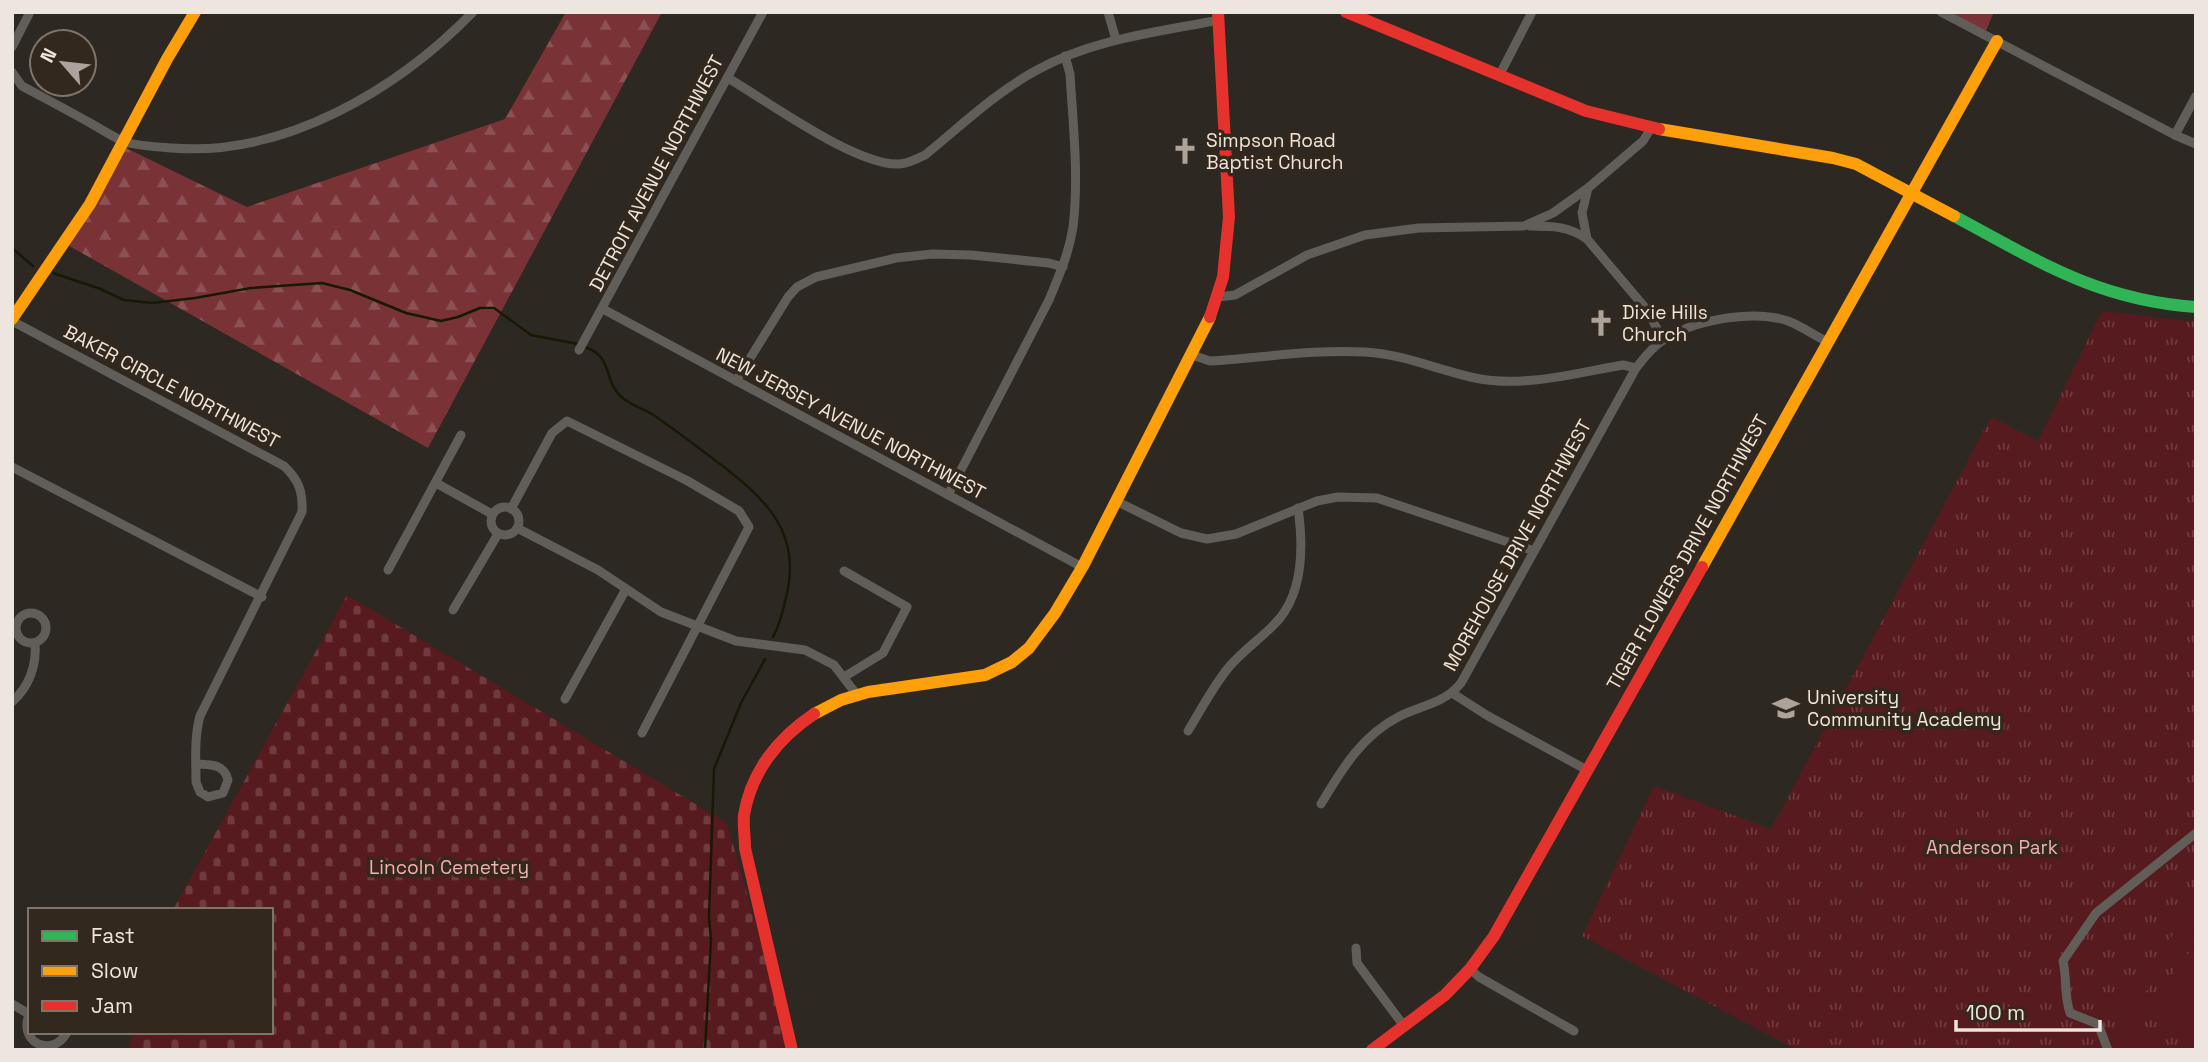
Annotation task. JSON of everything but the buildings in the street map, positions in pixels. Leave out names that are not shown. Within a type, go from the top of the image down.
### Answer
[{"type":"street","points":[[12,47],[30,12]]},
{"type":"street","points":[[12,320],[88,207],[125,142],[178,38],[195,12]]},
{"type":"street","points":[[12,72],[22,86],[125,142],[192,150],[223,149],[254,144],[279,135],[333,114],[370,94],[432,50],[472,12]]},
{"type":"street","name":"DETROIT AVENUE NORTHWEST","points":[[579,350],[763,12]]},
{"type":"street","points":[[1108,12],[1116,40]]},
{"type":"street","points":[[1346,12],[1587,111],[1651,128],[1856,164],[2092,288],[2144,302],[2196,307]]},
{"type":"street","points":[[1499,76],[1532,12]]},
{"type":"street","points":[[1941,12],[2196,144]]},
{"type":"street","points":[[728,78],[852,153],[875,161],[899,164],[925,155],[1010,87],[1065,56],[1116,40],[1219,16],[1229,227],[1226,262],[1218,297],[1208,324],[1082,567],[1054,615],[1033,643],[1003,668],[985,675],[857,695],[819,710],[775,745],[750,788],[744,818],[745,848],[792,1050]]},
{"type":"street","name":"TIGER FLOWERS DRIVE NORTHWEST","points":[[1372,1050],[1445,995],[1470,970],[1494,936],[1997,41]]},
{"type":"street","points":[[948,495],[1049,300],[1063,267],[1072,229],[1076,190],[1070,74],[1065,56]]},
{"type":"street","points":[[2175,135],[2196,96]]},
{"type":"street","points":[[1524,226],[1553,214],[1588,188],[1643,141],[1651,128]]},
{"type":"street","points":[[1587,239],[1582,212],[1588,188]]},
{"type":"street","points":[[1218,297],[1234,295],[1307,255],[1366,235],[1419,228],[1562,226],[1587,239],[1647,310],[1663,340],[1688,328],[1752,315],[1788,322],[1826,341]]},
{"type":"street","points":[[736,381],[788,297],[797,287],[816,277],[896,258],[932,254],[971,255],[1049,263],[1063,267]]},
{"type":"street","name":"NEW JERSEY AVENUE NORTHWEST","points":[[603,309],[1082,567]]},
{"type":"street","name":"BAKER CIRCLE NORTHWEST","points":[[12,320],[284,466],[291,472],[303,494],[302,512],[262,597],[200,716],[196,764]]},
{"type":"street","name":"MOREHOUSE DRIVE NORTHWEST","points":[[1321,804],[1346,762],[1371,735],[1400,716],[1442,700],[1461,683],[1636,368],[1663,340]]},
{"type":"street","points":[[1192,355],[1210,361],[1334,351],[1367,352],[1403,357],[1476,378],[1508,382],[1539,380],[1623,365],[1636,368]]},
{"type":"street","points":[[511,509],[552,433],[567,421],[687,480],[739,511],[749,527],[642,733]]},
{"type":"street","points":[[388,570],[461,435]]},
{"type":"street","points":[[12,467],[262,597]]},
{"type":"street","points":[[436,483],[492,514]]},
{"type":"street","points":[[1116,501],[1181,533],[1207,539],[1237,534],[1298,508],[1338,496],[1377,498],[1534,551]]},
{"type":"street","points":[[503,507],[511,509],[518,520],[517,528],[510,534],[498,534],[492,527],[492,514],[503,507]]},
{"type":"street","points":[[1188,732],[1227,669],[1279,619],[1290,603],[1296,586],[1301,552],[1298,508]]},
{"type":"street","points":[[517,528],[598,570],[661,612],[736,641],[805,650],[834,665],[857,695]]},
{"type":"street","points":[[453,610],[498,534]]},
{"type":"street","points":[[844,571],[907,607],[883,653],[844,677]]},
{"type":"street","points":[[565,699],[626,589]]},
{"type":"street","points":[[12,702],[27,684],[36,655],[35,643]]},
{"type":"street","points":[[1452,693],[1488,716],[1587,770]]},
{"type":"street","points":[[2108,1050],[2098,1024],[2070,1013],[2066,1002],[2067,977],[2063,961],[2096,913],[2196,833]]},
{"type":"street","points":[[1356,948],[1357,963],[1404,1026]]},
{"type":"street","points":[[1470,970],[1574,1031]]},
{"type":"street","points":[[12,1004],[28,1012]]},
{"type":"street","points":[[28,1034],[37,1044],[44,1046],[57,1044],[65,1034]]},
{"type":"green space","points":[[566,12],[662,12],[428,448],[64,243],[126,148],[247,207],[505,119]]},
{"type":"green space","points":[[1941,12],[1994,12],[1982,39]]},
{"type":"green space","name":"Anderson Park","points":[[2102,311],[2196,322],[2196,1050],[1797,1050],[1582,936],[1654,786],[1771,829],[1991,417],[2038,441]]},
{"type":"green space","name":"Lincoln Cemetery","points":[[347,595],[727,823],[791,1050],[128,1050],[132,1034],[273,1034],[273,908],[174,908]]},
{"type":"green space","points":[[2196,906],[2196,928],[2143,995],[2136,1009],[2135,1029],[2144,1050],[2127,1050],[2119,1026],[2119,1014],[2114,1008]]},
{"type":"green space","points":[[2196,944],[2196,1048],[2145,1008]]},
{"type":"waterway","points":[[12,248],[33,266]]},
{"type":"waterway","points":[[53,273],[124,300],[152,303],[251,288],[322,283],[350,290],[406,313],[441,321],[480,308],[494,308],[531,335],[578,344]]},
{"type":"waterway","points":[[585,347],[601,357],[617,393],[652,414],[750,488],[775,518],[789,553],[790,574],[778,627],[773,637]]},
{"type":"waterway","points":[[705,1050],[711,940],[709,917],[714,769],[741,703],[765,659]]},
{"type":"traffic: fast","points":[[1954,216],[2041,263],[2098,287],[2161,303],[2196,307]]},
{"type":"traffic: slow","points":[[12,319],[90,204],[195,12]]},
{"type":"traffic: slow","points":[[1702,567],[1997,41]]},
{"type":"traffic: slow","points":[[1659,129],[1856,164],[1954,216]]},
{"type":"traffic: slow","points":[[814,714],[841,700],[868,692],[985,675],[1012,662],[1029,648],[1055,613],[1083,566],[1210,317]]},
{"type":"traffic: jam","points":[[1210,317],[1223,277],[1229,217],[1218,12]]},
{"type":"traffic: jam","points":[[1346,12],[1586,111],[1659,129]]},
{"type":"traffic: jam","points":[[1372,1050],[1445,995],[1470,969],[1494,936],[1702,567]]},
{"type":"traffic: jam","points":[[792,1050],[745,848],[744,815],[753,784],[768,757],[789,734],[814,714]]},
{"type":"place","name":"Simpson Road Baptist Church","points":[[1185,151]]},
{"type":"place","name":"Dixie Hills Church","points":[[1601,323]]},
{"type":"place","name":"University Community Academy","points":[[1786,708]]}]
